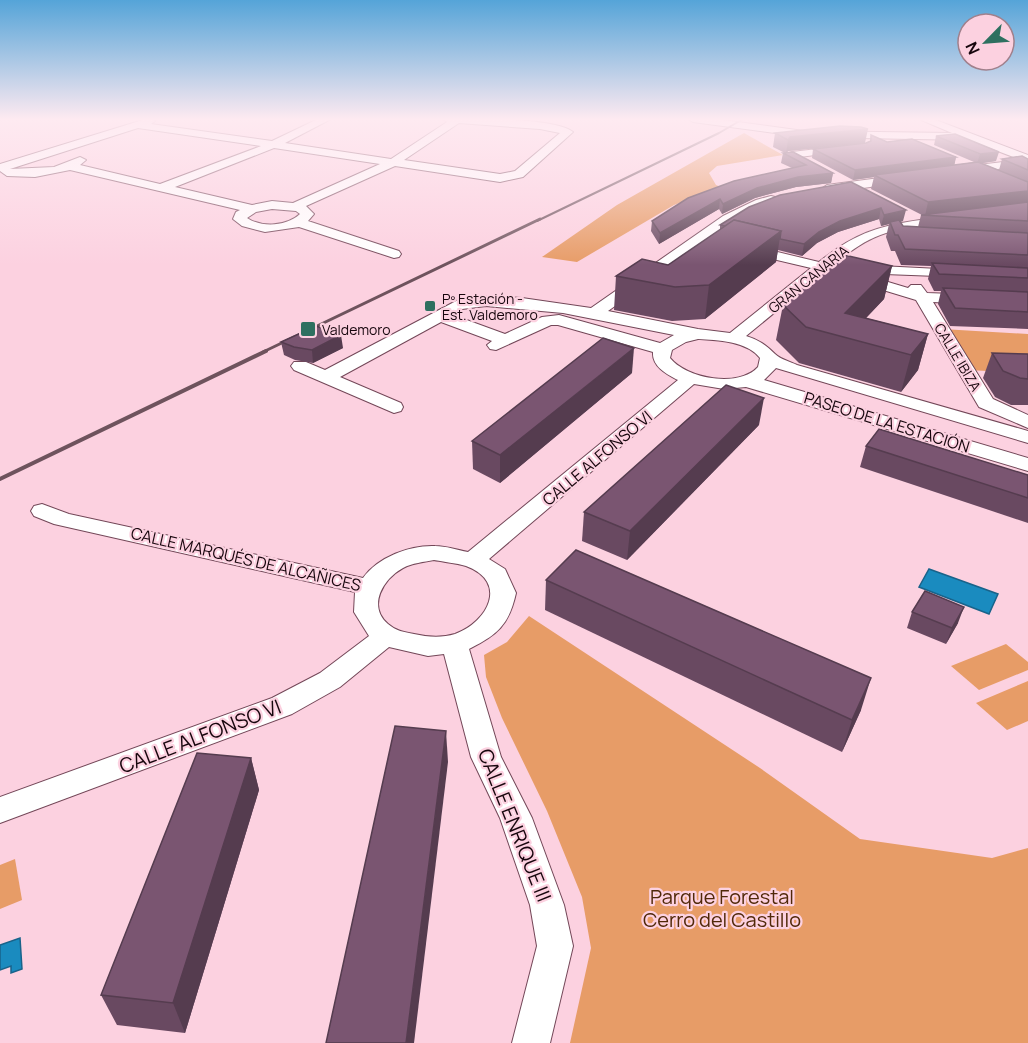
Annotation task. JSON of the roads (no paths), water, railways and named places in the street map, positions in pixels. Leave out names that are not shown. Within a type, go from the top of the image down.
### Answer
[{"type":"street","points":[[0,170],[39,172],[61,168]]},
{"type":"street","points":[[76,168],[252,209]]},
{"type":"street","points":[[162,188],[219,168]]},
{"type":"street","points":[[296,206],[381,168]]},
{"type":"street","points":[[422,168],[485,177],[511,177],[526,168]]},
{"type":"street","points":[[963,168],[985,168]]},
{"type":"street","points":[[977,169],[997,178]]},
{"type":"street","points":[[830,175],[870,196]]},
{"type":"street","points":[[818,190],[919,177]]},
{"type":"street","points":[[596,312],[700,238],[749,208],[788,196]]},
{"type":"street","points":[[272,205],[296,206],[305,210],[307,214],[305,218],[297,222],[270,228],[249,225],[240,219],[241,215],[252,209],[272,205]]},
{"type":"street","points":[[901,213],[924,231],[957,219]]},
{"type":"street","points":[[297,222],[394,254]]},
{"type":"street","name":"GRAN CANARIA","points":[[735,337],[845,248],[868,235],[924,231]]},
{"type":"street","points":[[700,238],[823,267],[921,297],[1028,302]]},
{"type":"street","points":[[823,267],[973,275]]},
{"type":"street","name":"CALLE IBIZA","points":[[906,271],[986,403],[999,411],[1028,422]]},
{"type":"street","points":[[326,377],[440,316],[445,309],[477,301],[596,312],[698,334],[735,337]]},
{"type":"street","points":[[440,316],[501,343],[548,320],[571,322],[663,349]]},
{"type":"street","points":[[691,378],[666,365],[662,357],[663,349],[675,339],[698,334]]},
{"type":"street","name":"PASEO DE LA ESTACIÓN","points":[[735,337],[756,346],[768,358],[791,369],[1028,437]]},
{"type":"street","points":[[747,381],[765,371],[769,365],[768,358]]},
{"type":"street","points":[[300,366],[394,407]]},
{"type":"street","points":[[967,370],[987,371]]},
{"type":"street","name":"PASEO DE LA ESTACIÓN","points":[[691,378],[719,383],[747,381],[1028,465]]},
{"type":"street","name":"CALLE ALFONSO VI","points":[[474,559],[691,378]]},
{"type":"street","points":[[977,423],[999,411],[1028,409]]},
{"type":"street","name":"CALLE MARQUÉS DE ALCAÑICES","points":[[42,511],[62,519],[368,587]]},
{"type":"street","points":[[434,553],[455,554],[474,559],[499,577],[504,590],[505,603],[499,616],[488,628],[473,638],[454,644],[430,647],[406,644],[386,636],[374,625],[366,613],[364,600],[368,587],[379,574],[394,563],[413,556],[434,553]]},
{"type":"street","name":"CALLE ALFONSO VI","points":[[0,810],[282,706],[330,680],[386,636]]},
{"type":"street","name":"CALLE ENRIQUE III","points":[[454,644],[486,757],[516,818],[547,905],[555,946],[531,1043]]},
{"type":"water","points":[[929,569],[998,594],[989,614],[919,587]]},
{"type":"water","points":[[20,938],[22,969],[11,973],[11,966],[0,970],[0,945]]},
{"type":"railway","points":[[537,221],[647,168]]},
{"type":"railway","points":[[263,352],[540,219]]},
{"type":"railway","points":[[0,479],[266,351]]},
{"type":"place","name":"Pº Estación - Est. Valdemoro","points":[[430,306]]},
{"type":"place","name":"Valdemoro","points":[[308,329]]},
{"type":"park label","name":"Parque Forestal Cerro del Castillo","points":[[722,908]]}]
